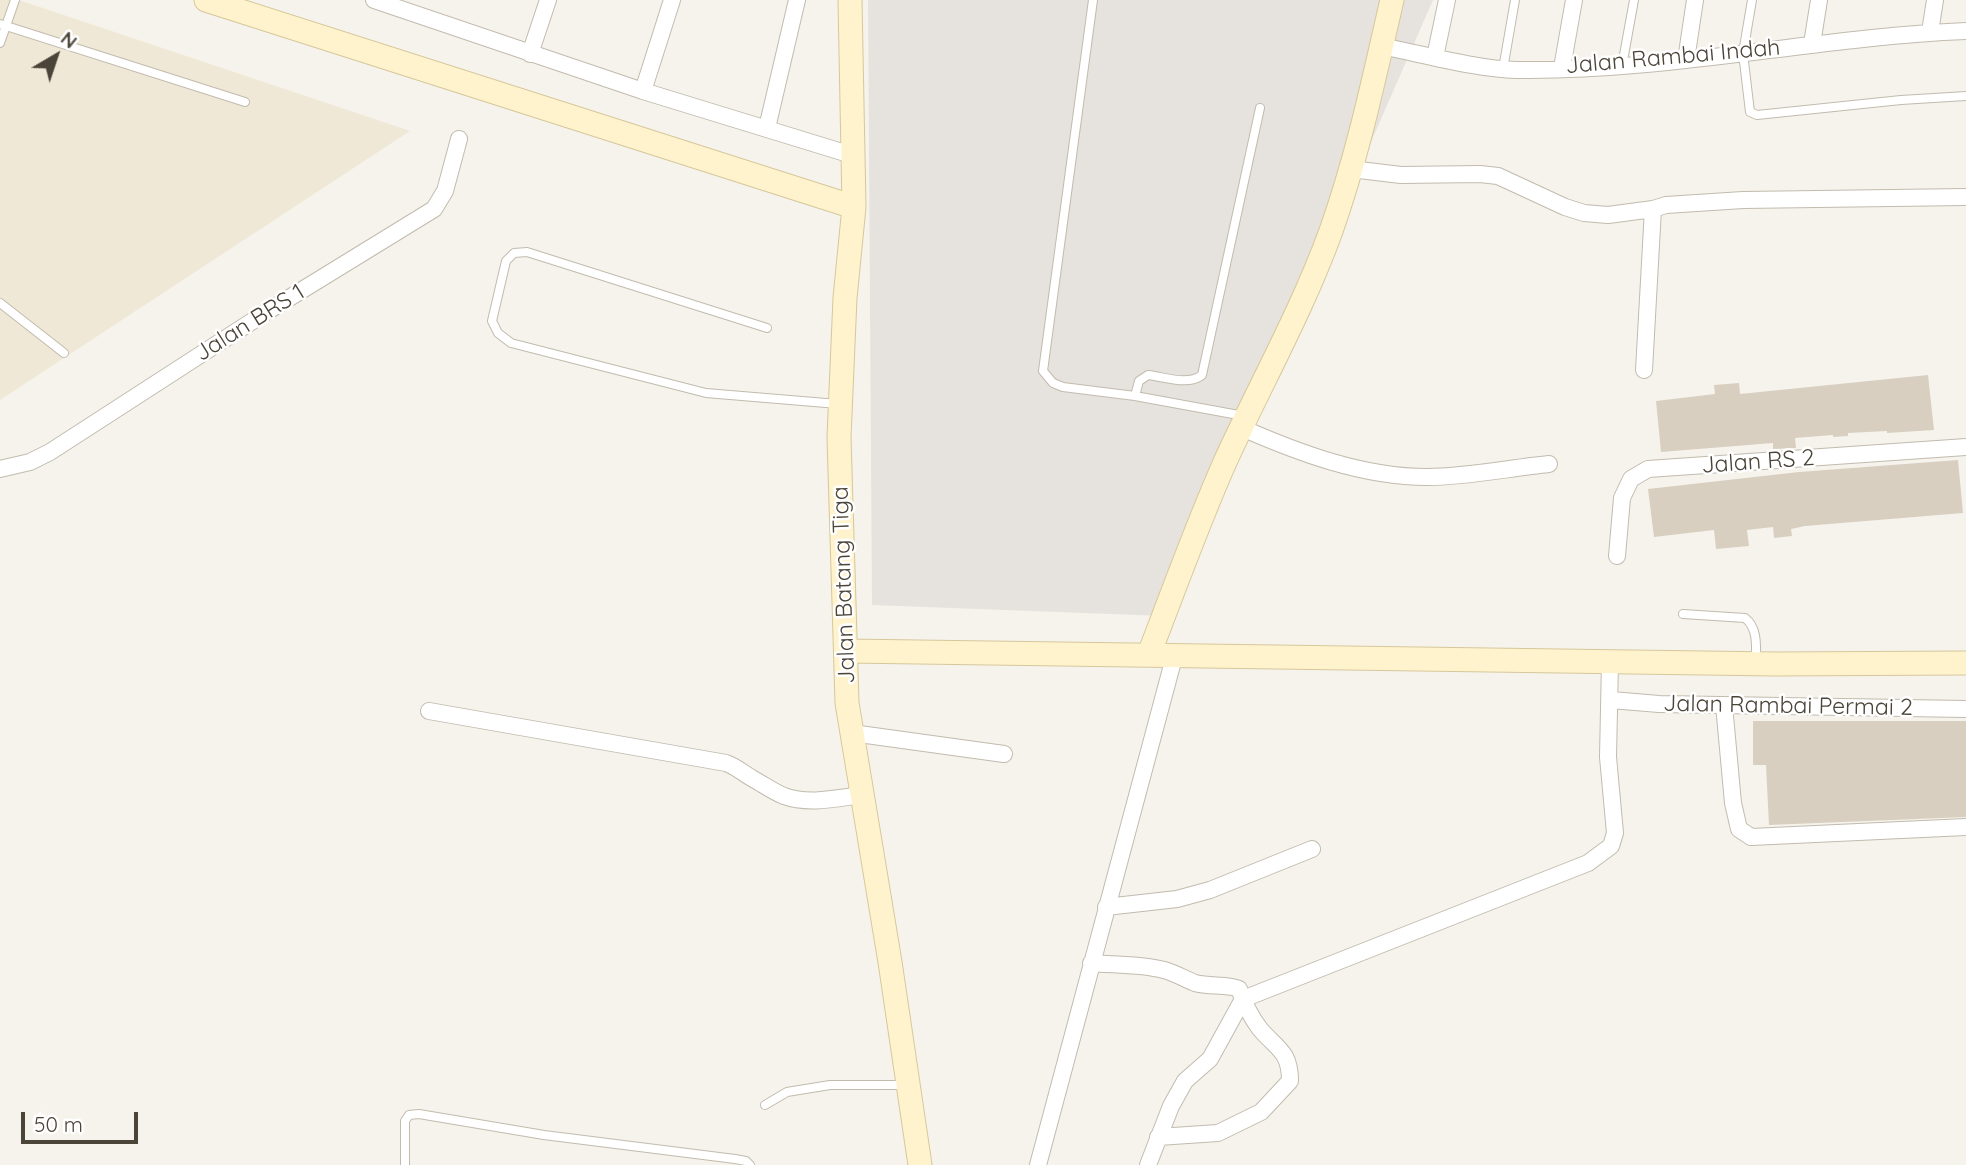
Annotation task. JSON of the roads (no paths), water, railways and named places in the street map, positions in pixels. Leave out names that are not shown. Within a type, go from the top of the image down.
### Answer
[{"type":"street","points":[[206,0],[854,207]]},
{"type":"street","points":[[374,0],[643,91],[855,156]]},
{"type":"street","points":[[422,16],[427,0]]},
{"type":"street","points":[[530,54],[548,0]]},
{"type":"street","points":[[643,91],[672,0]]},
{"type":"street","points":[[767,128],[797,0]]},
{"type":"street","name":"Jalan Batang Tiga","points":[[850,0],[854,207],[845,298],[839,437],[848,703],[920,1165]]},
{"type":"street","points":[[1149,654],[1224,464],[1330,234],[1351,169],[1392,0]]},
{"type":"street","points":[[1435,57],[1447,0]]},
{"type":"street","points":[[1562,68],[1574,0]]},
{"type":"street","points":[[1686,60],[1696,0]]},
{"type":"street","points":[[1812,44],[1819,0]]},
{"type":"street","points":[[1930,32],[1935,0]]},
{"type":"street","name":"Jalan Rambai Indah","points":[[1381,46],[1503,69],[1562,68],[1622,66],[1812,44],[1966,31]]},
{"type":"street","name":"Jalan BRS 1","points":[[0,469],[30,462],[50,452],[268,311],[434,209],[445,191],[459,139]]},
{"type":"street","points":[[1351,169],[1401,175],[1498,176],[1565,207],[1584,213],[1608,215],[1666,205],[1743,200],[1966,197]]},
{"type":"street","points":[[1644,370],[1653,209]]},
{"type":"street","points":[[1244,422],[1270,441],[1376,474],[1428,477],[1549,464]]},
{"type":"street","name":"Jalan RS 2","points":[[1617,556],[1622,498],[1631,479],[1648,469],[1966,447]]},
{"type":"street","points":[[847,651],[1756,664],[1966,663]]},
{"type":"street","points":[[1038,1165],[1175,654]]},
{"type":"street","points":[[1148,1165],[1171,1106],[1185,1081],[1210,1059],[1243,999],[1588,863],[1611,846],[1615,833],[1608,757],[1610,662]]},
{"type":"street","name":"Jalan Rambai Permai 2","points":[[1611,700],[1660,704],[1966,709]]},
{"type":"street","points":[[1724,705],[1733,803],[1739,829],[1751,837],[1966,827]]},
{"type":"street","points":[[429,711],[726,763],[785,796],[803,800],[862,795]]},
{"type":"street","points":[[852,733],[1004,754]]},
{"type":"street","points":[[1106,907],[1177,899],[1210,890],[1312,849]]},
{"type":"street","points":[[1091,963],[1160,969],[1195,983],[1239,989],[1247,1010],[1261,1030],[1282,1051],[1290,1065],[1290,1081],[1261,1112],[1218,1133],[1158,1137]]},
{"type":"lane","points":[[0,43],[3,25],[15,0]]},
{"type":"lane","points":[[1093,0],[1043,371],[1053,383],[1063,387],[1135,396],[1244,422]]},
{"type":"lane","points":[[1503,69],[1515,0]]},
{"type":"lane","points":[[1622,66],[1634,0]]},
{"type":"lane","points":[[1752,0],[1744,53],[1750,112],[1757,115],[1966,96]]},
{"type":"lane","points":[[3,25],[244,102]]},
{"type":"lane","points":[[1135,396],[1139,381],[1148,375],[1188,381],[1202,375],[1260,108]]},
{"type":"lane","points":[[767,327],[527,252],[514,253],[506,261],[492,321],[498,333],[511,343],[706,393],[841,404]]},
{"type":"lane","points":[[0,303],[64,353]]},
{"type":"lane","points":[[1683,614],[1745,618],[1752,623],[1755,632],[1756,664]]},
{"type":"lane","points":[[765,1105],[787,1092],[830,1085],[908,1085]]},
{"type":"lane","points":[[405,1165],[405,1121],[409,1115],[419,1114],[544,1135],[736,1159],[746,1161],[750,1165]]}]
